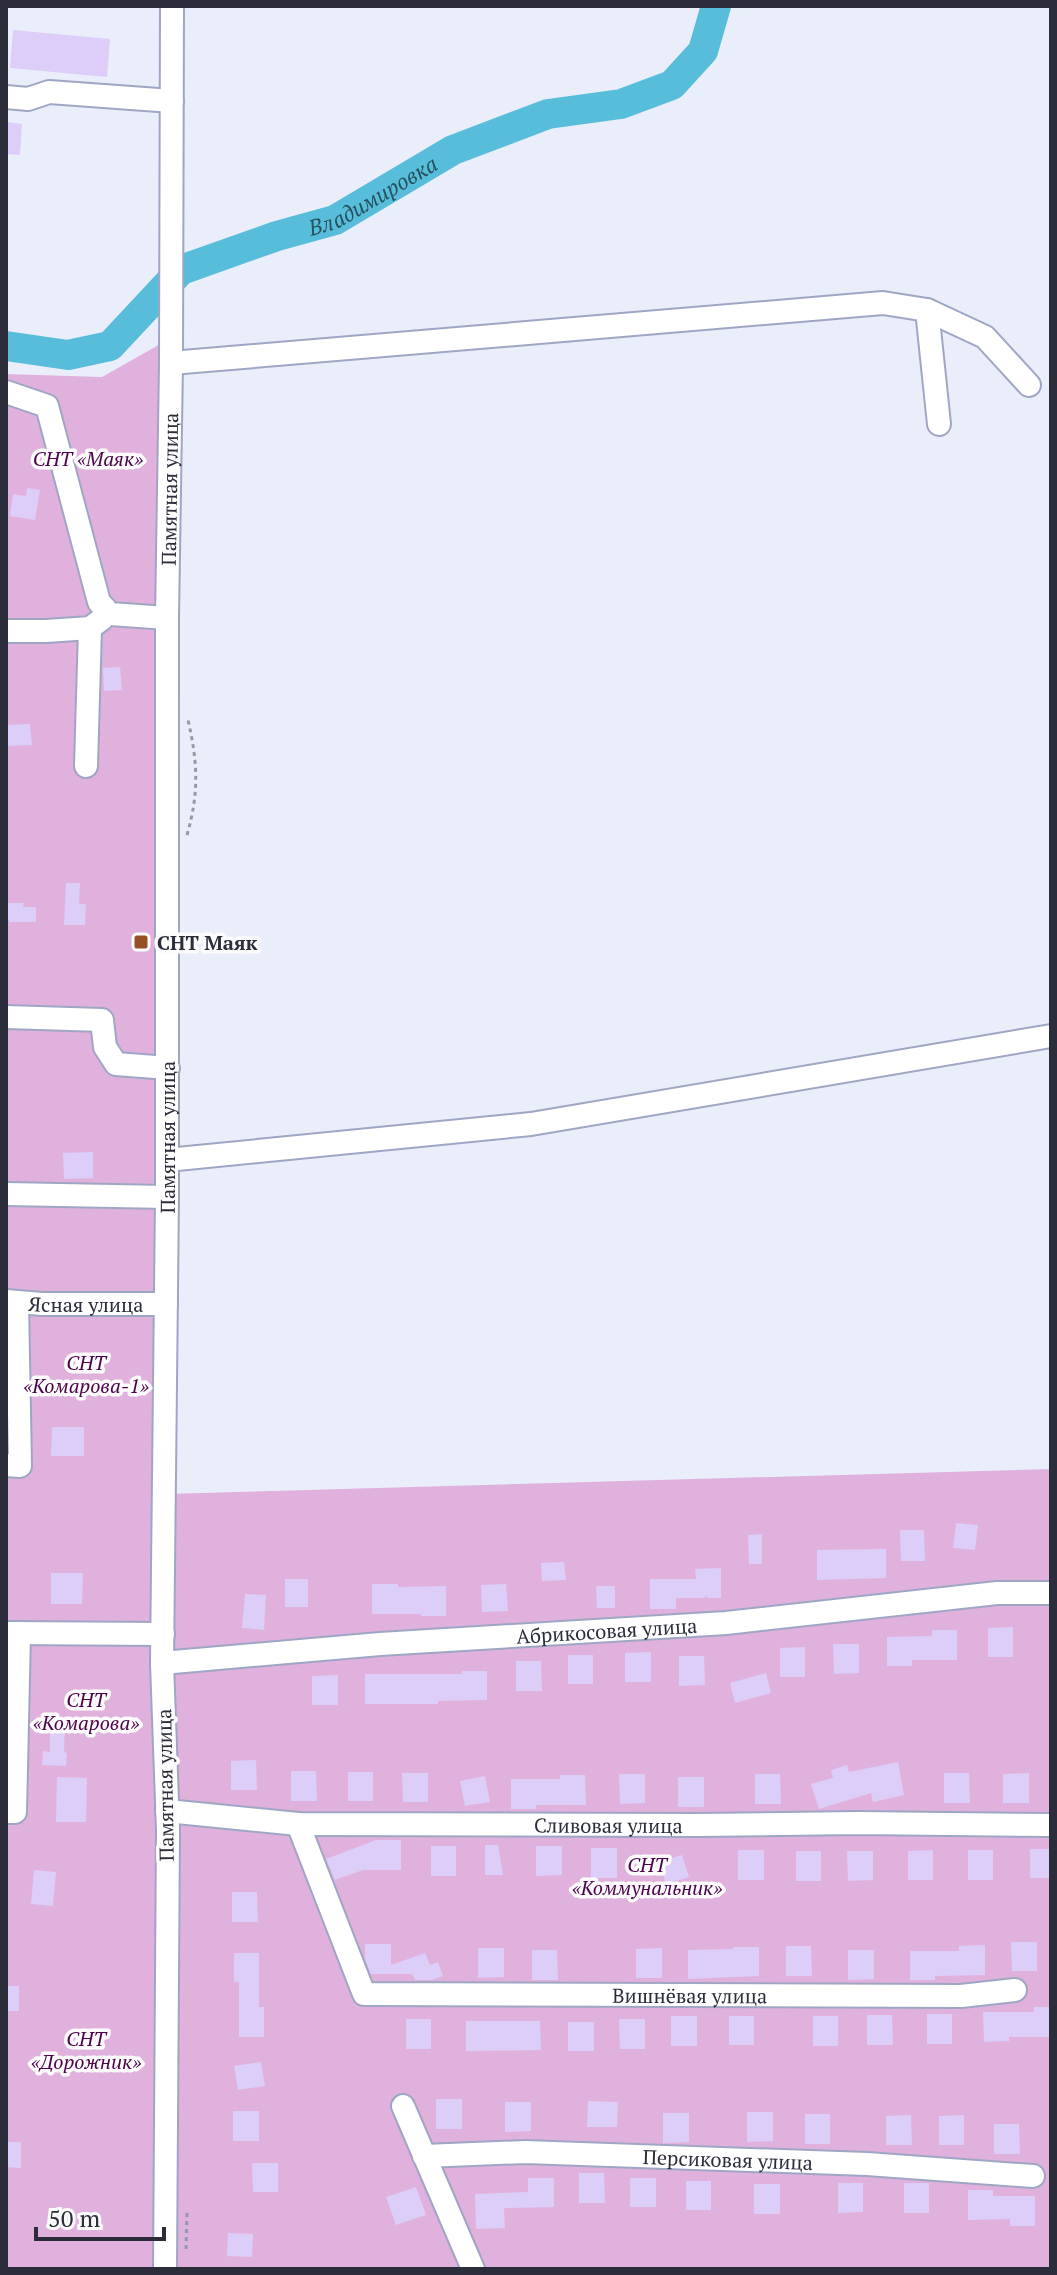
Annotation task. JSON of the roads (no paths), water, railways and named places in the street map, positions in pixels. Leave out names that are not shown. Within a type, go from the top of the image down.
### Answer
[{"type":"street","name":"Памятная улица","points":[[165,2269],[167,1811],[162,1663],[168,1068],[167,618],[172,6]]},
{"type":"street","points":[[6,97],[28,99],[49,92],[172,101]]},
{"type":"street","points":[[171,363],[883,303],[927,310],[985,337],[1029,385]]},
{"type":"street","points":[[927,310],[939,424]]},
{"type":"street","points":[[6,392],[47,406],[99,602],[110,614]]},
{"type":"street","points":[[6,631],[90,628],[110,614],[167,618]]},
{"type":"street","points":[[86,766],[90,628]]},
{"type":"street","points":[[6,1017],[102,1020],[105,1047],[116,1064],[168,1068]]},
{"type":"street","points":[[167,1160],[531,1124],[1051,1036]]},
{"type":"street","points":[[6,1194],[167,1197]]},
{"type":"street","points":[[6,1465],[20,1466],[11,1301]]},
{"type":"street","name":"Ясная улица","points":[[11,1301],[166,1304]]},
{"type":"street","name":"Абрикосовая улица","points":[[162,1663],[380,1644],[726,1623],[997,1593],[1051,1593]]},
{"type":"street","points":[[6,1812],[15,1812],[13,1633],[163,1634]]},
{"type":"street","name":"Сливовая улица","points":[[167,1811],[298,1824],[1051,1825]]},
{"type":"street","name":"Вишнёвая улица","points":[[298,1824],[364,1994],[961,1996],[1015,1990]]},
{"type":"street","points":[[403,2106],[473,2269]]},
{"type":"street","name":"Персиковая улица","points":[[424,2156],[525,2152],[867,2164],[1033,2176]]},
{"type":"waterway","name":"Владимировка","points":[[6,346],[68,355],[110,346],[181,270],[277,236],[335,220],[453,150],[548,114],[621,104],[672,85],[703,51],[716,6]]},
{"type":"place","name":"СНТ Маяк","points":[[141,942]]},
{"type":"park label","name":"СНТ «Маяк»","points":[[88,458]]},
{"type":"park label","name":"СНТ «Комарова-1»","points":[[86,1374]]},
{"type":"park label","name":"СНТ «Комарова»","points":[[86,1710]]},
{"type":"park label","name":"СНТ «Коммунальник»","points":[[647,1876]]},
{"type":"park label","name":"СНТ «Дорожник»","points":[[86,2050]]}]
